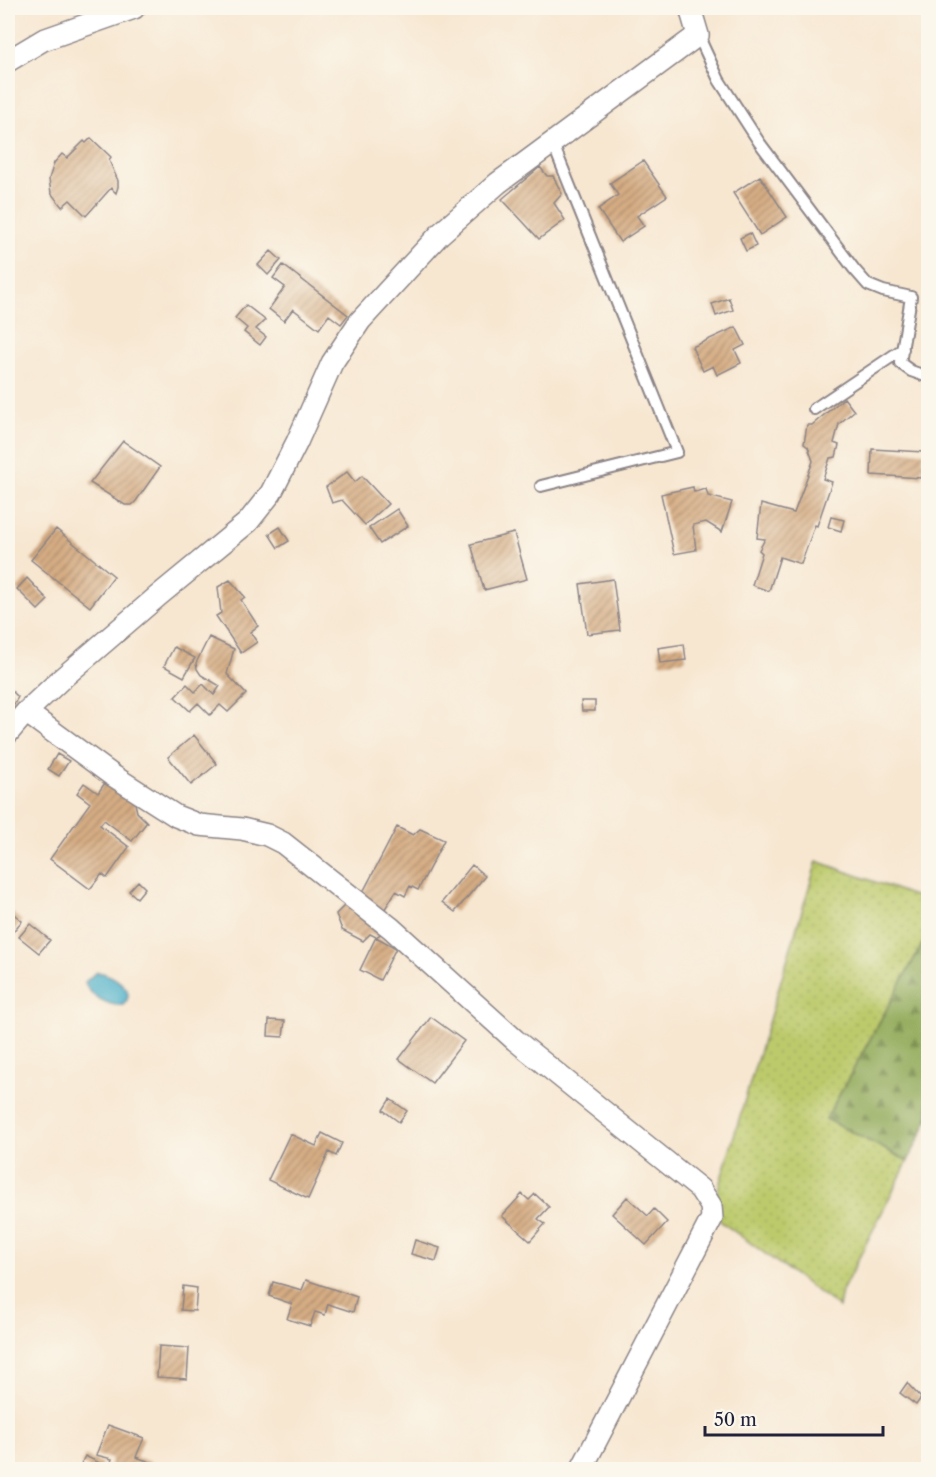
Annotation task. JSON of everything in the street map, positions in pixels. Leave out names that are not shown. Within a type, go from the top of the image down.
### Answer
[{"type":"street","points":[[8,61],[43,40],[134,8]]},
{"type":"street","points":[[8,733],[26,712],[158,596],[248,522],[271,493],[297,442],[332,363],[360,321],[440,234],[498,183],[698,35],[690,8]]},
{"type":"street","points":[[26,712],[112,775],[176,816],[199,825],[243,829],[267,835],[283,843],[391,928],[515,1040],[700,1189],[711,1206],[712,1218],[581,1470]]},
{"type":"lane","points":[[698,35],[719,80],[759,142],[854,269],[868,285],[911,297],[900,363],[911,371],[928,377]]},
{"type":"lane","points":[[541,486],[677,452],[553,144]]},
{"type":"lane","points":[[814,409],[903,349]]},
{"type":"green space","points":[[817,861],[928,901],[928,934],[826,1119],[908,1161],[842,1291],[839,1307],[720,1221],[715,1199]]},
{"type":"green space","points":[[928,934],[928,1120],[908,1161],[826,1119]]},
{"type":"water","points":[[98,972],[117,980],[126,989],[128,994],[123,1005],[106,1002],[94,996],[90,991],[85,982]]},
{"type":"building","points":[[91,138],[111,157],[109,160],[118,181],[118,187],[116,193],[111,188],[86,216],[70,200],[62,207],[51,193],[49,179],[54,163],[62,154],[67,158],[84,141],[86,143]]},
{"type":"building","points":[[643,161],[667,196],[637,216],[644,226],[620,242],[598,209],[618,195],[610,183]]},
{"type":"building","points":[[540,167],[547,176],[553,176],[562,194],[554,203],[565,220],[539,239],[502,199]]},
{"type":"building","points":[[760,176],[787,217],[760,235],[733,193]]},
{"type":"building","points":[[750,233],[756,246],[746,251],[740,238]]},
{"type":"building","points":[[271,251],[281,260],[268,275],[258,265]]},
{"type":"building","points":[[283,265],[348,315],[341,324],[329,315],[319,329],[293,309],[284,321],[269,309],[285,287],[273,278]]},
{"type":"building","points":[[729,298],[733,310],[716,316],[712,304]]},
{"type":"building","points":[[246,305],[265,320],[256,329],[266,337],[260,345],[244,332],[247,328],[235,318]]},
{"type":"building","points":[[736,327],[745,345],[735,350],[741,363],[717,375],[713,366],[703,371],[692,347]]},
{"type":"building","points":[[844,398],[854,411],[839,424],[834,443],[839,445],[836,457],[830,458],[823,479],[832,482],[801,564],[780,557],[769,591],[752,585],[762,553],[759,550],[765,539],[757,538],[761,504],[794,513],[813,461],[808,447],[804,444],[807,425],[812,425]]},
{"type":"building","points":[[123,441],[160,467],[132,505],[125,505],[90,483]]},
{"type":"building","points":[[872,449],[924,452],[922,478],[871,475]]},
{"type":"building","points":[[347,472],[355,482],[362,476],[388,504],[365,525],[342,500],[332,503],[326,487]]},
{"type":"building","points":[[693,487],[694,492],[706,489],[708,496],[732,502],[722,532],[706,522],[693,525],[696,550],[674,554],[661,494]]},
{"type":"building","points":[[397,509],[408,526],[380,544],[369,528]]},
{"type":"building","points":[[831,517],[844,520],[841,531],[828,527]]},
{"type":"building","points":[[280,527],[289,541],[278,548],[269,534]]},
{"type":"building","points":[[56,529],[114,576],[90,607],[31,560]]},
{"type":"building","points":[[514,533],[527,579],[484,590],[471,544]]},
{"type":"building","points":[[27,578],[48,600],[38,610],[17,589]]},
{"type":"building","points":[[613,579],[620,630],[587,634],[580,584]]},
{"type":"building","points":[[230,580],[245,597],[241,600],[258,626],[250,632],[257,642],[241,653],[216,616],[221,613],[218,587]]},
{"type":"building","points":[[209,637],[234,649],[227,674],[246,694],[228,712],[220,705],[210,715],[198,703],[190,711],[175,697],[187,684],[195,692],[203,684],[214,695],[220,686],[201,675],[197,669],[196,663]]},
{"type":"building","points":[[684,644],[686,660],[660,663],[658,648]]},
{"type":"building","points":[[174,647],[195,658],[184,677],[164,666]]},
{"type":"building","points":[[11,690],[18,697],[8,715],[8,692]]},
{"type":"building","points":[[581,701],[595,701],[595,711],[582,711]]},
{"type":"building","points":[[194,735],[217,764],[191,785],[168,757]]},
{"type":"building","points":[[57,754],[69,761],[59,776],[48,769]]},
{"type":"building","points":[[107,780],[134,799],[137,812],[147,822],[132,841],[104,820],[100,825],[129,847],[107,878],[102,874],[90,889],[50,859],[90,803],[77,793],[84,783],[98,793]]},
{"type":"building","points":[[397,827],[413,835],[420,829],[444,840],[418,890],[410,886],[405,896],[396,891],[383,912],[361,896]]},
{"type":"building","points":[[472,865],[485,876],[455,912],[442,902]]},
{"type":"building","points":[[138,881],[145,888],[137,898],[129,891]]},
{"type":"building","points":[[349,901],[386,931],[376,937],[370,934],[363,941],[342,930],[336,914]]},
{"type":"building","points":[[9,910],[22,921],[11,934],[8,931]]},
{"type":"building","points":[[30,924],[50,940],[39,953],[19,937]]},
{"type":"building","points":[[376,937],[396,948],[380,980],[360,970]]},
{"type":"building","points":[[431,1017],[464,1041],[432,1083],[399,1059]]},
{"type":"building","points":[[269,1020],[285,1021],[283,1037],[268,1036]]},
{"type":"building","points":[[390,1099],[407,1111],[399,1122],[383,1110]]},
{"type":"building","points":[[322,1133],[342,1143],[336,1156],[329,1152],[308,1199],[268,1180],[290,1134],[316,1146]]},
{"type":"building","points":[[522,1194],[529,1200],[535,1194],[549,1207],[538,1219],[545,1224],[530,1241],[502,1216]]},
{"type":"building","points":[[627,1197],[648,1216],[654,1209],[667,1222],[646,1245],[612,1214]]},
{"type":"building","points":[[415,1240],[440,1248],[436,1261],[411,1254]]},
{"type":"building","points":[[306,1280],[357,1297],[353,1312],[328,1304],[325,1315],[315,1312],[310,1326],[287,1319],[292,1304],[269,1296],[273,1282],[302,1290]]},
{"type":"building","points":[[183,1286],[197,1288],[195,1311],[181,1310]]},
{"type":"building","points":[[159,1346],[189,1348],[187,1379],[157,1377]]},
{"type":"building","points":[[907,1383],[921,1398],[916,1405],[900,1393]]},
{"type":"building","points":[[108,1425],[144,1438],[136,1457],[156,1464],[154,1470],[109,1469],[112,1459],[96,1455]]},
{"type":"building","points":[[85,1456],[102,1464],[99,1470],[93,1470],[81,1464]]}]
